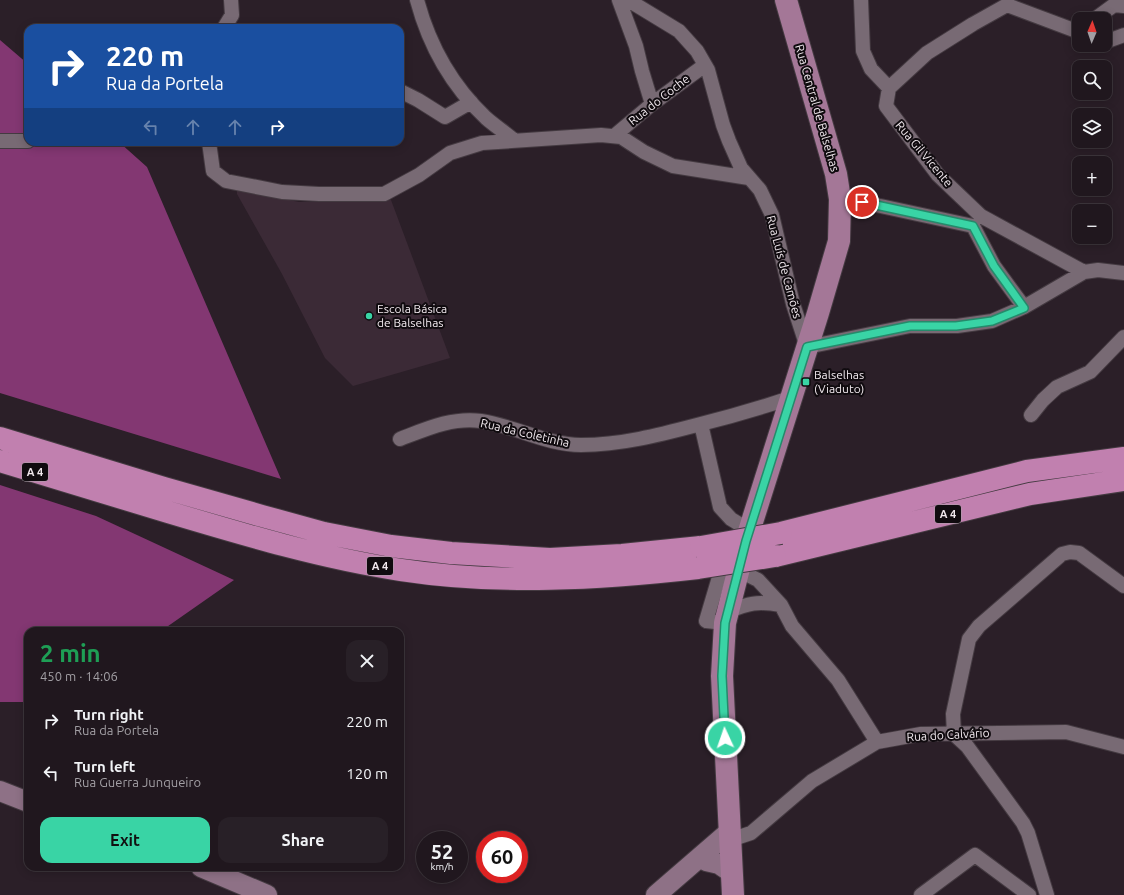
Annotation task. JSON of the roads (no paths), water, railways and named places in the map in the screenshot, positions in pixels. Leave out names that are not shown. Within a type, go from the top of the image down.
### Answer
[{"type":"highway","name":"A 4","points":[[0,438],[164,488],[324,533],[391,546],[451,553],[550,559],[622,555],[700,557],[775,556],[1030,494],[1124,480]]},
{"type":"highway","name":"A 4","points":[[0,461],[268,541],[333,557],[402,570],[461,576],[552,579],[647,574],[781,532],[1027,471],[1124,458]]},
{"type":"main road","name":"Rua Central de Balselhas","points":[[734,895],[719,619],[736,576],[742,526],[790,398],[818,313],[839,241],[840,200],[836,174],[786,0]]},
{"type":"main road","points":[[0,791],[24,800]]},
{"type":"main road","points":[[697,864],[719,864],[731,850]]},
{"type":"main road","points":[[656,895],[697,864],[731,850]]},
{"type":"main road","points":[[210,871],[267,895]]},
{"type":"street","points":[[226,24],[232,15],[231,0]]},
{"type":"street","points":[[417,0],[423,22],[445,69],[471,102],[487,119],[516,141]]},
{"type":"street","points":[[619,0],[636,46],[652,104]]},
{"type":"street","name":"Rua Luís de Camões","points":[[628,0],[679,31],[697,51],[708,70],[723,125],[729,141],[741,168],[760,190],[772,215],[793,304],[807,347]]},
{"type":"street","points":[[861,0],[862,51],[871,69],[889,88],[927,53],[1007,2],[1072,28]]},
{"type":"street","points":[[1104,12],[1114,5],[1124,6]]},
{"type":"street","points":[[1112,39],[1124,35]]},
{"type":"street","name":"Rua do Coche","points":[[614,136],[652,104],[705,65]]},
{"type":"street","name":"Rua Gil Vicente","points":[[889,88],[886,106],[938,175],[977,221],[1084,272]]},
{"type":"street","points":[[404,93],[445,118],[471,102]]},
{"type":"street","points":[[210,148],[213,171],[226,181],[282,192],[319,194],[384,194],[419,175],[450,153],[482,143],[601,135],[621,137],[644,152],[673,166],[749,178]]},
{"type":"street","points":[[0,141],[24,141]]},
{"type":"street","points":[[862,202],[977,221],[994,266],[1024,308]]},
{"type":"street","points":[[807,347],[910,326],[956,326],[992,321],[1024,308],[1084,272],[1098,270],[1124,273]]},
{"type":"street","points":[[1032,415],[1043,400],[1057,387],[1090,372],[1124,337]]},
{"type":"street","name":"Rua da Coletinha","points":[[400,439],[435,425],[461,421],[482,421],[552,440],[580,445],[615,443],[650,438],[790,398]]},
{"type":"street","points":[[702,424],[715,491],[720,507],[742,526],[719,619]]},
{"type":"street","points":[[1047,895],[1028,833],[1023,823],[967,746],[954,734],[953,714],[970,639],[980,626],[1062,554],[1070,552],[1078,553],[1124,586]]},
{"type":"street","points":[[736,576],[748,575],[758,580],[781,605],[796,632],[838,680],[876,742]]},
{"type":"street","points":[[719,619],[745,604],[762,602],[781,605]]},
{"type":"street","name":"Rua do Calvário","points":[[731,850],[812,781],[876,742],[921,734],[1066,732],[1124,747]]},
{"type":"street","points":[[921,895],[975,855],[1029,895]]},
{"type":"place","name":"Escola Básica de Balselhas","points":[[369,316]]},
{"type":"place","name":"Balselhas (Viaduto)","points":[[806,382]]}]
